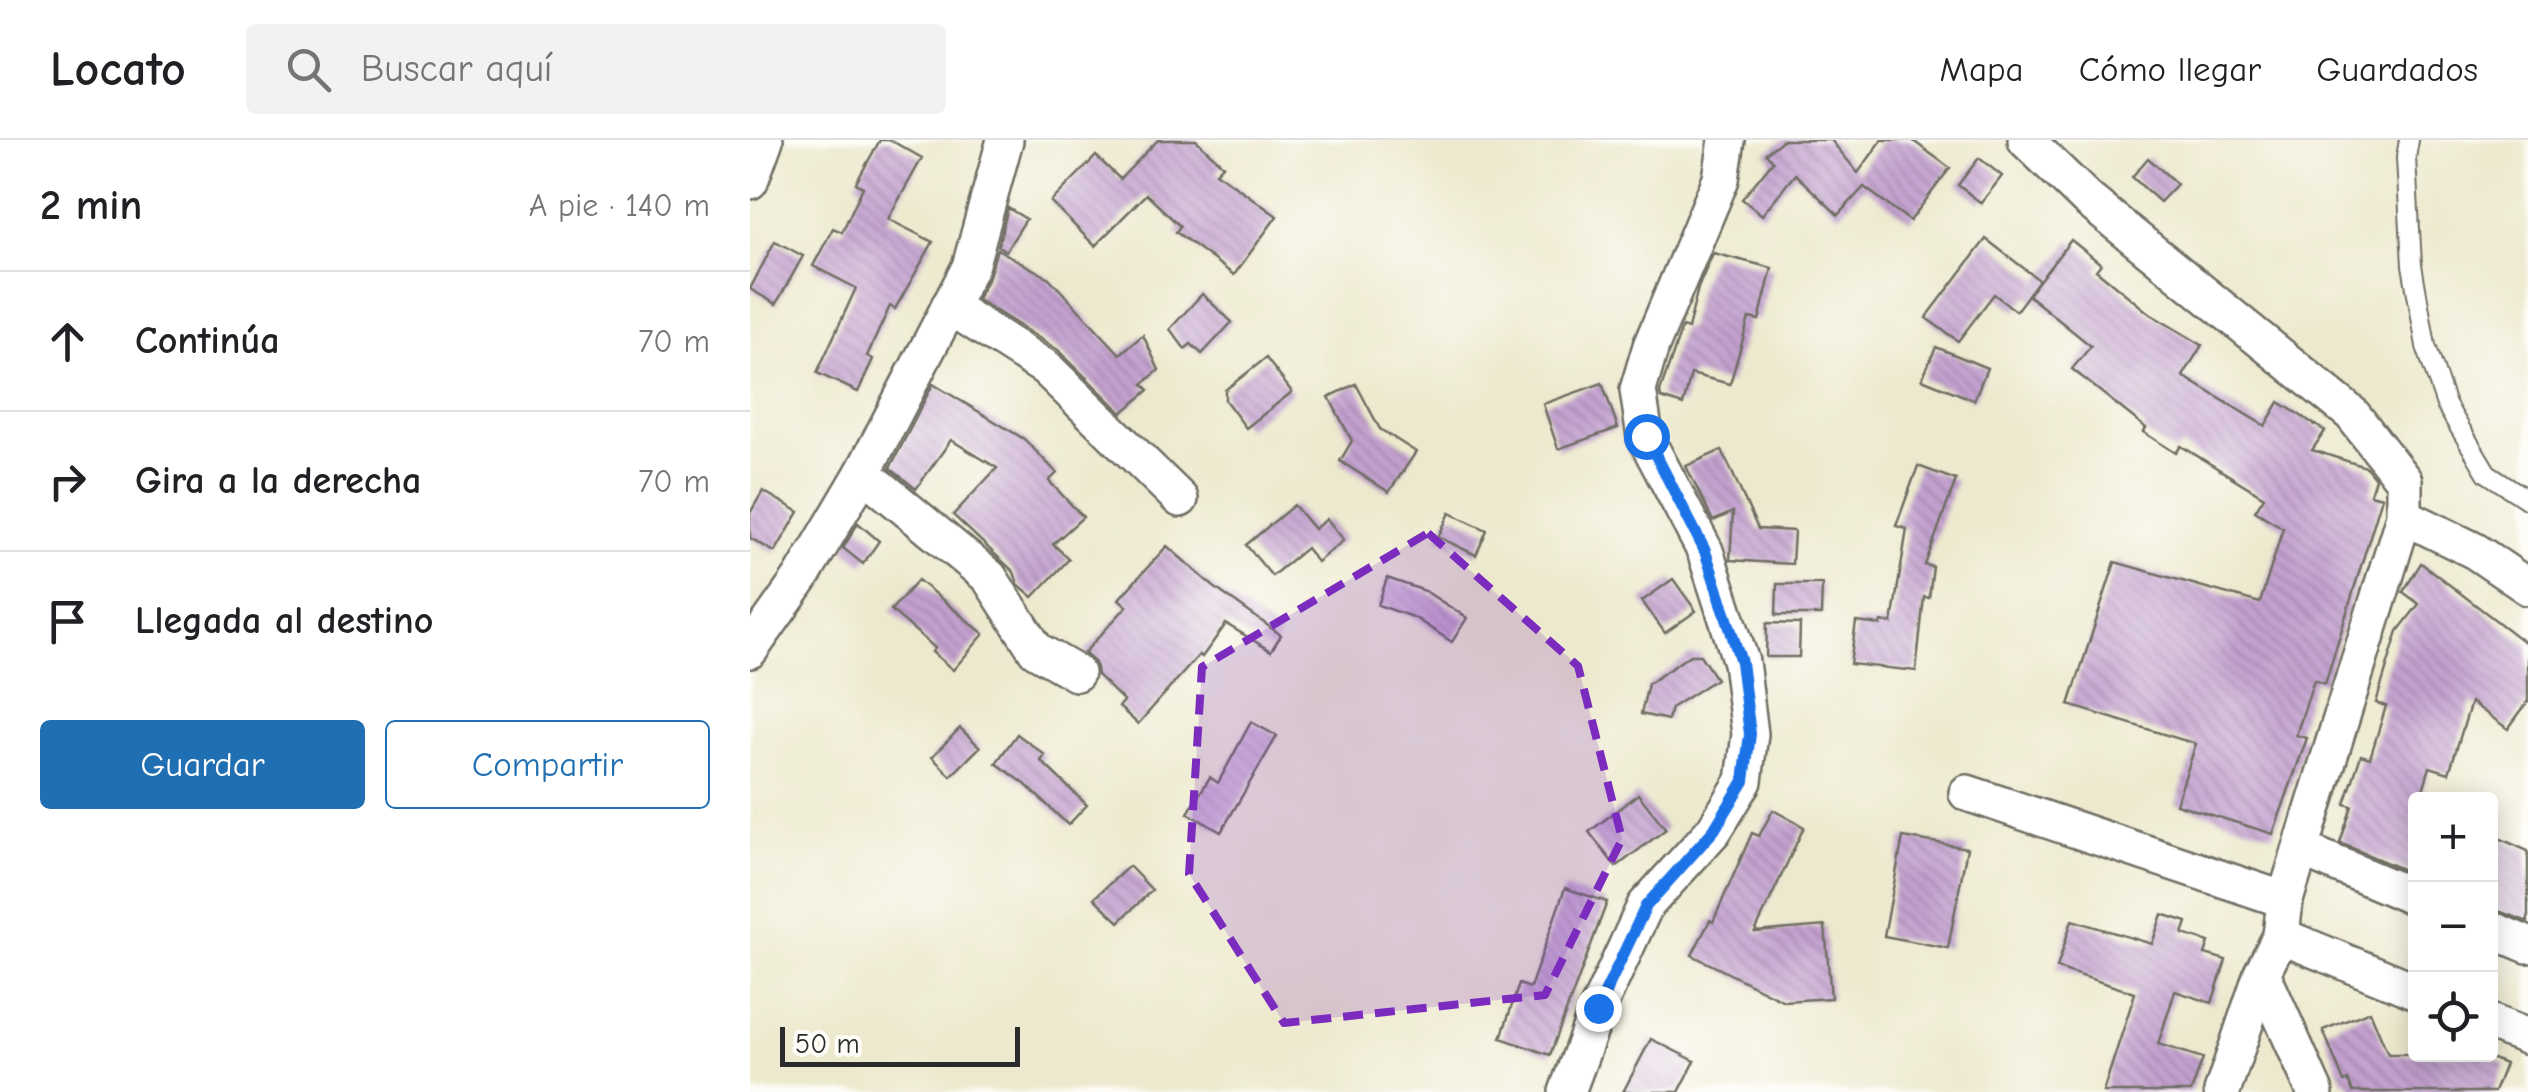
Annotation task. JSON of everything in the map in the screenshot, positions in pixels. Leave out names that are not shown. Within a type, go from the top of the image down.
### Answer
[{"type":"street","points":[[750,181],[766,140]]},
{"type":"street","points":[[750,650],[801,578],[863,472],[970,267],[1005,140]]},
{"type":"street","points":[[1566,1092],[1598,1008],[1646,906],[1714,830],[1744,781],[1750,734],[1741,662],[1705,551],[1646,436],[1638,390],[1651,346],[1721,179],[1727,140]]},
{"type":"street","points":[[2026,140],[2087,199],[2352,414],[2404,481],[2404,516],[2285,900],[2281,936],[2262,973],[2222,1092]]},
{"type":"street","points":[[950,306],[1046,368],[1180,499]]},
{"type":"street","points":[[863,472],[989,577],[1036,650],[1076,673]]},
{"type":"street","points":[[2404,516],[2474,551],[2528,587]]},
{"type":"street","points":[[1966,793],[2285,900]]},
{"type":"street","points":[[2303,850],[2408,895]]},
{"type":"street","points":[[2498,933],[2528,945]]},
{"type":"street","points":[[2281,936],[2408,988]]},
{"type":"street","points":[[2262,973],[2315,1092]]},
{"type":"street","points":[[2498,1025],[2528,1037]]},
{"type":"lane","points":[[2409,140],[2406,158],[2412,265],[2426,346],[2446,405],[2487,473],[2528,500]]},
{"type":"highlighted area","points":[[1428,533],[1578,666],[1622,839],[1545,995],[1284,1023],[1189,874],[1202,667]]},
{"type":"building","points":[[880,140],[890,140],[922,158],[888,219],[933,242],[895,309],[890,306],[867,356],[873,359],[858,392],[817,373],[856,288],[813,266],[833,228],[842,232],[863,187],[856,183]]},
{"type":"building","points":[[1158,140],[1196,140],[1223,165],[1216,172],[1277,216],[1234,275],[1176,232],[1180,226],[1146,194],[1095,246],[1051,202],[1096,156],[1120,179]]},
{"type":"building","points":[[1783,140],[1831,140],[1858,173],[1882,140],[1912,140],[1950,168],[1910,221],[1864,187],[1838,215],[1795,174],[1762,215],[1742,199],[1773,161],[1766,153]]},
{"type":"building","points":[[1979,158],[2002,176],[1981,203],[1958,185]]},
{"type":"building","points":[[2148,158],[2177,184],[2160,202],[2132,177]]},
{"type":"building","points":[[1008,208],[1026,219],[1006,251],[998,246]]},
{"type":"building","points":[[1986,239],[2039,280],[2016,311],[1994,294],[1958,341],[1926,318]]},
{"type":"building","points":[[2071,240],[2101,264],[2096,270],[2150,314],[2202,345],[2183,376],[2265,426],[2279,402],[2325,431],[2312,450],[2366,467],[2375,478],[2370,494],[2382,497],[2325,684],[2314,680],[2296,735],[2307,738],[2273,834],[2176,804],[2196,744],[2069,705],[2115,562],[2260,603],[2283,528],[2255,511],[2264,497],[2181,446],[2176,453],[2143,432],[2146,428],[2072,369],[2091,346],[2028,295]]},
{"type":"building","points":[[775,241],[803,256],[776,304],[750,289]]},
{"type":"building","points":[[997,249],[1049,278],[1120,354],[1143,335],[1159,370],[1143,384],[1149,390],[1122,413],[1058,350],[977,299]]},
{"type":"building","points":[[1713,253],[1772,268],[1759,320],[1749,318],[1730,384],[1691,374],[1683,405],[1661,398],[1660,392],[1682,327],[1688,329],[1698,288]]},
{"type":"building","points":[[1202,294],[1232,322],[1202,354],[1191,344],[1185,349],[1170,329]]},
{"type":"building","points":[[1936,347],[1987,368],[1974,400],[1922,379]]},
{"type":"building","points":[[1266,358],[1292,392],[1246,428],[1225,400],[1225,390]]},
{"type":"building","points":[[1602,383],[1618,428],[1558,449],[1543,404]]},
{"type":"building","points":[[933,384],[1024,439],[1057,473],[1049,481],[1083,517],[1053,544],[1069,559],[1033,597],[1018,584],[1014,572],[953,515],[997,468],[951,440],[916,489],[890,468]]},
{"type":"building","points":[[1356,384],[1380,429],[1416,452],[1389,492],[1340,461],[1352,441],[1329,397]]},
{"type":"building","points":[[1722,450],[1758,529],[1794,531],[1792,564],[1730,560],[1733,512],[1713,521],[1686,466]]},
{"type":"building","points":[[1918,466],[1956,480],[1925,565],[1933,567],[1929,598],[1924,597],[1916,671],[1850,664],[1856,622],[1892,623],[1907,529],[1896,526]]},
{"type":"building","points":[[763,491],[799,512],[775,552],[750,538],[750,513]]},
{"type":"building","points":[[1294,505],[1314,529],[1327,519],[1344,540],[1317,562],[1306,548],[1272,576],[1246,545]]},
{"type":"building","points":[[1450,513],[1487,530],[1476,555],[1438,537]]},
{"type":"building","points":[[858,523],[879,541],[863,564],[843,548]]},
{"type":"building","points":[[1167,546],[1214,587],[1281,635],[1271,651],[1226,624],[1202,657],[1199,655],[1138,724],[1119,707],[1124,701],[1097,675],[1095,663],[1084,653],[1127,606],[1119,599]]},
{"type":"building","points":[[2421,563],[2528,645],[2528,701],[2508,729],[2471,702],[2449,773],[2430,767],[2422,792],[2408,792],[2408,872],[2340,843],[2352,806],[2345,804],[2361,755],[2370,758],[2386,706],[2376,703],[2398,631],[2419,604],[2403,592]]},
{"type":"building","points":[[1387,578],[1425,591],[1467,618],[1452,642],[1415,618],[1378,605]]},
{"type":"building","points":[[1673,579],[1696,611],[1665,633],[1642,601]]},
{"type":"building","points":[[918,580],[984,634],[953,670],[932,652],[935,648],[891,610]]},
{"type":"building","points":[[1777,584],[1822,584],[1821,615],[1776,615]]},
{"type":"building","points":[[1767,623],[1800,624],[1799,657],[1766,657]]},
{"type":"building","points":[[1690,655],[1700,655],[1716,679],[1671,708],[1668,720],[1641,714],[1648,684]]},
{"type":"building","points":[[1251,722],[1277,736],[1221,832],[1188,813],[1210,777],[1218,783]]},
{"type":"building","points":[[960,728],[980,747],[951,776],[932,757]]},
{"type":"building","points":[[1017,734],[1045,755],[1041,761],[1087,805],[1068,825],[1025,784],[996,763]]},
{"type":"building","points":[[1638,794],[1666,829],[1616,867],[1589,832]]},
{"type":"building","points":[[1773,810],[1804,827],[1755,932],[1825,926],[1831,998],[1784,1001],[1692,955],[1710,920],[1713,922],[1752,833],[1759,836]]},
{"type":"building","points":[[1903,837],[1967,848],[1948,948],[1884,936]]},
{"type":"building","points":[[2498,838],[2528,851],[2528,922],[2498,911]]},
{"type":"building","points":[[1129,866],[1152,890],[1119,922],[1094,898]]},
{"type":"building","points":[[1565,888],[1607,902],[1550,1055],[1501,1038],[1519,984],[1530,988]]},
{"type":"building","points":[[2162,914],[2187,922],[2183,934],[2209,942],[2205,954],[2226,960],[2212,1003],[2175,991],[2158,1044],[2203,1058],[2191,1092],[2103,1092],[2135,993],[2057,968],[2072,920],[2152,944]]},
{"type":"building","points":[[2370,1011],[2388,1054],[2408,1054],[2408,1062],[2505,1064],[2494,1092],[2353,1092],[2348,1080],[2344,1082],[2323,1030]]},
{"type":"building","points":[[1651,1039],[1695,1061],[1679,1092],[1623,1092]]},
{"type":"route","points":[[1598,1008],[1646,906],[1714,830],[1744,781],[1750,734],[1741,662],[1705,551],[1646,436]]}]
